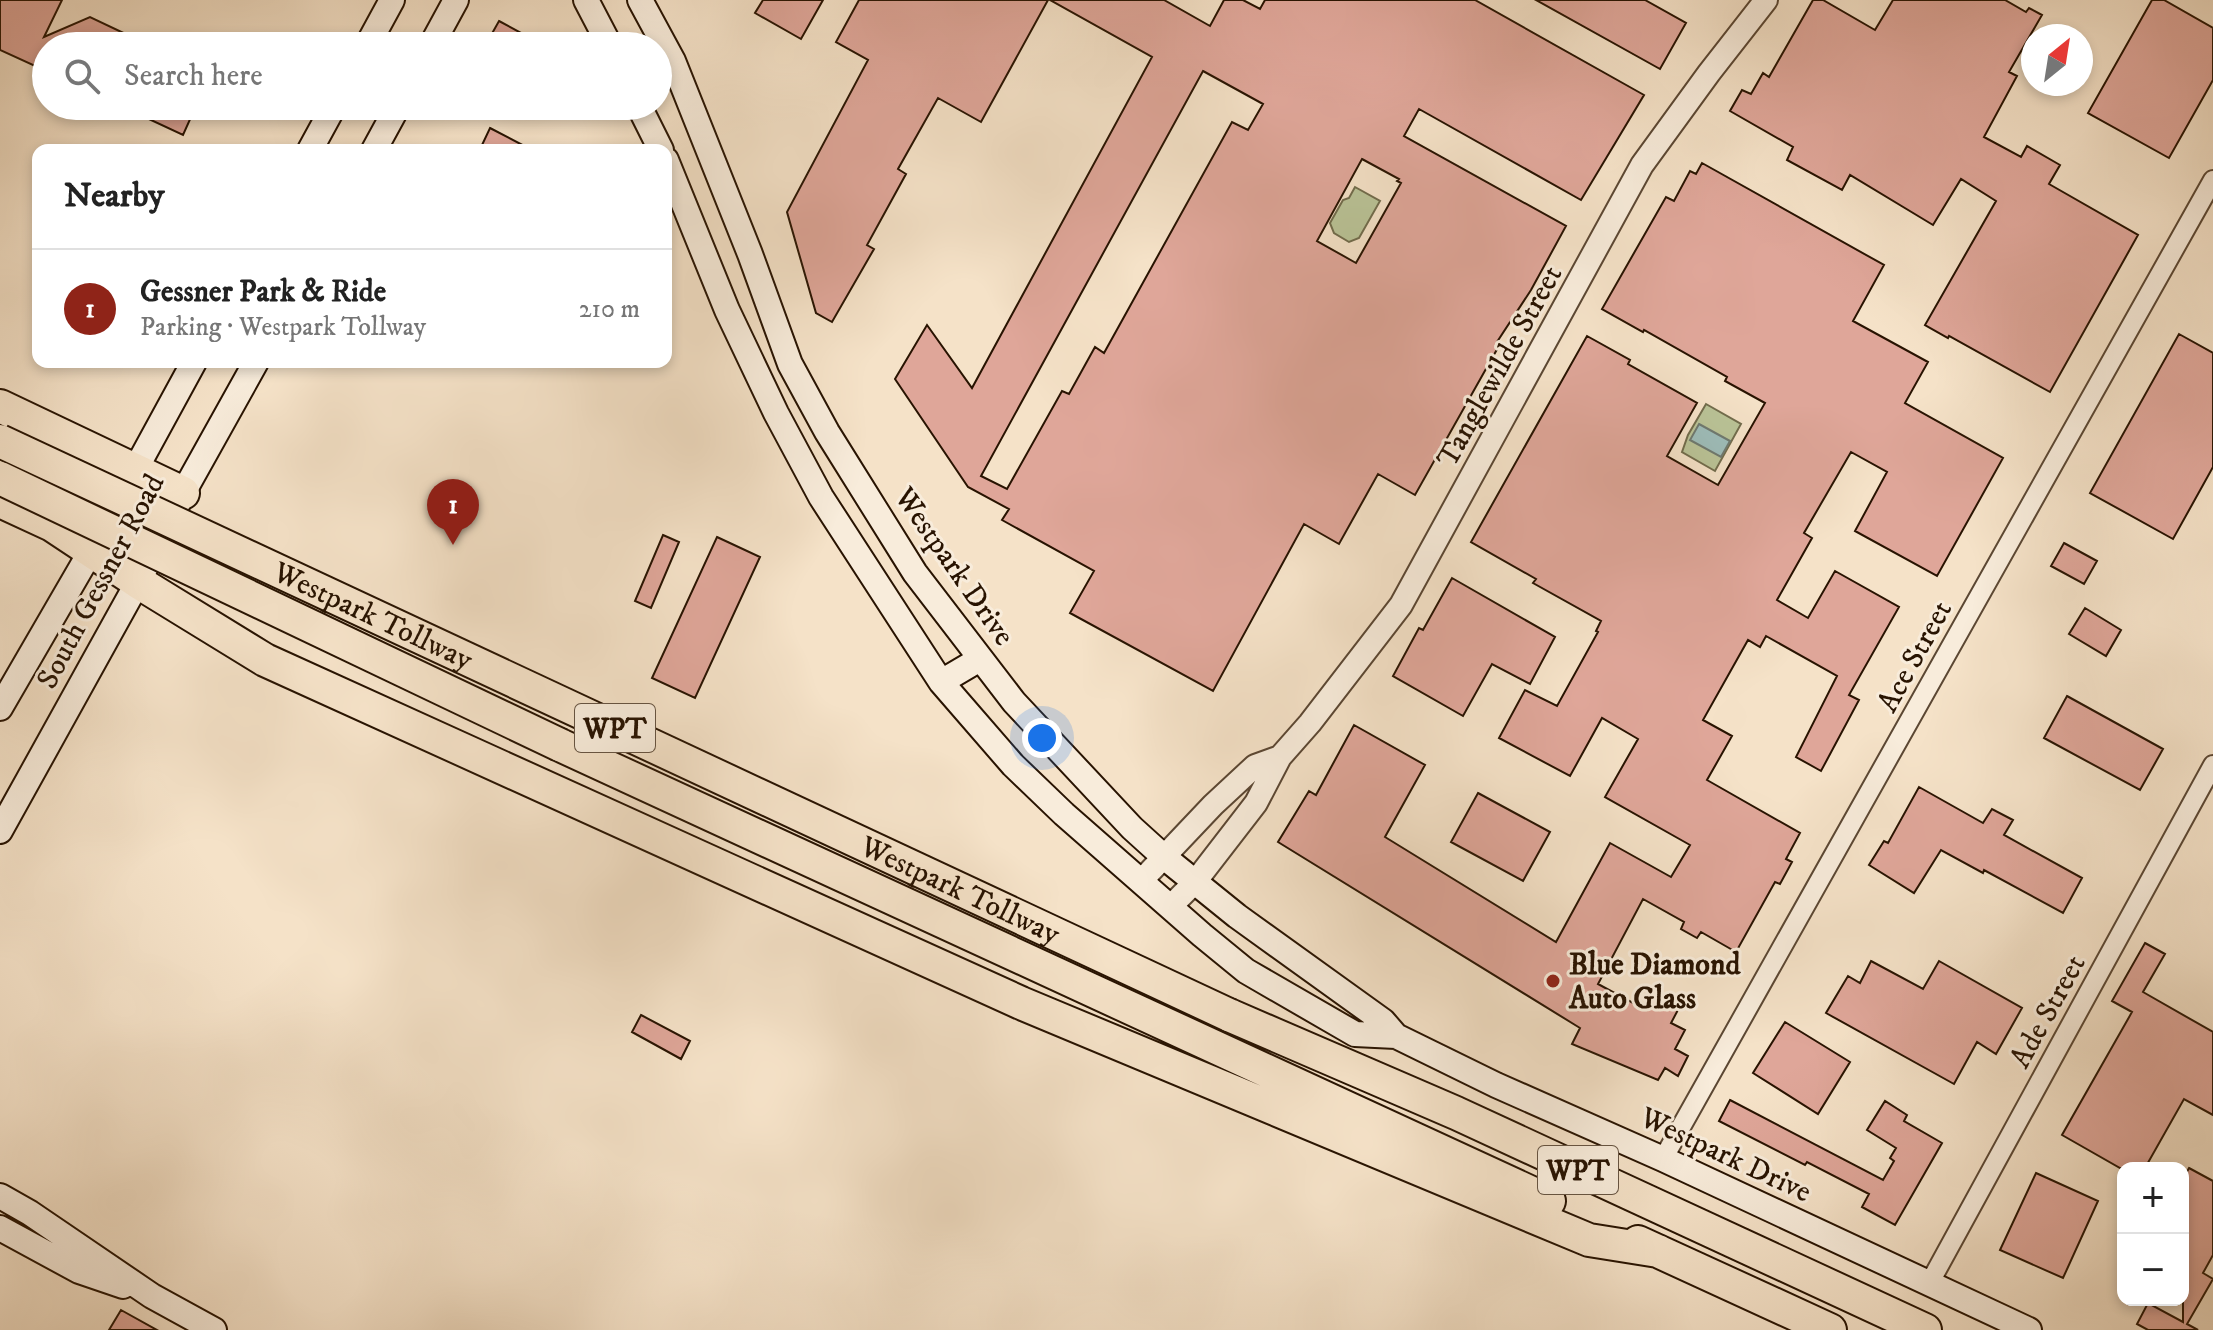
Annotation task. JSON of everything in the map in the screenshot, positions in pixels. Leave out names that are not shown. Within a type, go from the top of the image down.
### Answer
[{"type":"highway","points":[[0,406],[183,493]]},
{"type":"highway","name":"Westpark Tollway","points":[[0,441],[1229,1015],[1456,1113],[1925,1330]]},
{"type":"highway","name":"Westpark Tollway","points":[[0,478],[560,745],[1830,1330]]},
{"type":"highway","points":[[0,501],[52,525],[265,660],[1021,1003],[1589,1240],[1658,1251]]},
{"type":"main road","points":[[375,32],[392,0]]},
{"type":"main road","points":[[439,32],[456,0]]},
{"type":"main road","points":[[586,0],[603,32]]},
{"type":"main road","name":"Westpark Drive","points":[[640,0],[657,32]]},
{"type":"main road","name":"Westpark Drive","points":[[672,59],[790,364],[827,432],[915,573],[980,659],[1014,702],[1132,828],[1281,949],[1383,1021],[1396,1036],[2029,1330]]},
{"type":"main road","points":[[313,144],[326,120]]},
{"type":"main road","points":[[377,144],[390,120]]},
{"type":"main road","points":[[646,120],[658,144]]},
{"type":"main road","name":"Westpark Drive","points":[[672,175],[727,310],[776,413],[821,497],[941,682],[1013,765],[1064,814],[1246,971],[1355,1034],[1396,1036]]},
{"type":"main road","name":"South Gessner Road","points":[[0,708],[91,551],[191,368]]},
{"type":"main road","name":"South Gessner Road","points":[[0,831],[253,368]]},
{"type":"main road","points":[[776,413],[809,398]]},
{"type":"main road","points":[[941,682],[980,659]]},
{"type":"main road","points":[[0,1196],[30,1213],[79,1271],[152,1296],[214,1330]]},
{"type":"main road","points":[[0,1228],[56,1245]]},
{"type":"street","name":"Tanglewilde Street","points":[[1170,907],[1195,882],[1256,803],[1280,757],[1344,681],[1401,605],[1642,165],[1766,0]]},
{"type":"street","name":"Ace Street","points":[[1663,1159],[2213,180]]},
{"type":"street","name":"Tanglewilde Street","points":[[1141,881],[1255,766],[1280,757]]},
{"type":"street","name":"Ade Street","points":[[1929,1284],[2213,765]]},
{"type":"green space","points":[[1355,187],[1380,201],[1359,238],[1349,242],[1334,233],[1330,223],[1343,200],[1349,198]]},
{"type":"green space","points":[[1706,404],[1741,424],[1715,471],[1682,452]]},
{"type":"water","points":[[1699,424],[1730,441],[1721,457],[1690,440]]},
{"type":"building","points":[[0,0],[62,0],[46,32],[32,32],[32,65],[0,50]]},
{"type":"building","points":[[763,0],[823,0],[801,39],[755,13]]},
{"type":"building","points":[[859,0],[1048,0],[981,122],[938,98],[898,169],[906,174],[867,245],[874,249],[832,322],[816,313],[787,212],[868,60],[836,42]]},
{"type":"building","points":[[1050,0],[1164,0],[1210,26],[1224,0],[1243,0],[1260,9],[1265,0],[1475,0],[1644,95],[1581,200],[1419,109],[1404,136],[1566,226],[1531,290],[1497,342],[1500,344],[1415,495],[1378,474],[1339,544],[1304,524],[1213,691],[1070,613],[1094,571],[1002,520],[1009,509],[968,487],[895,379],[927,325],[972,388],[1152,57]],"holes":[[[1203,71],[1263,104],[1248,130],[1232,122],[1104,353],[1095,347],[1069,394],[1062,391],[1007,489],[981,476]],[[1362,159],[1401,183],[1356,263],[1317,241]]]},
{"type":"building","points":[[1536,0],[1645,0],[1686,23],[1660,69]]},
{"type":"building","points":[[1813,0],[1823,0],[1875,30],[1893,0],[2005,0],[2026,12],[2029,8],[2042,15],[2037,24],[2021,24],[2021,51],[2009,72],[2017,76],[1984,137],[2021,157],[2027,146],[2060,165],[2049,184],[2138,235],[2050,392],[1925,325],[1996,201],[1961,179],[1933,225],[1850,175],[1842,190],[1787,160],[1793,147],[1730,111],[1742,90],[1751,94],[1763,73],[1769,77]]},
{"type":"building","points":[[2152,0],[2164,0],[2213,28],[2213,80],[2169,158],[2088,113]]},
{"type":"building","points":[[90,17],[122,32],[56,32]]},
{"type":"building","points":[[499,21],[519,32],[493,32]]},
{"type":"building","points":[[151,120],[190,120],[183,135]]},
{"type":"building","points":[[490,128],[521,144],[482,144]]},
{"type":"building","points":[[1702,163],[1884,265],[1853,321],[1928,362],[1905,403],[2003,458],[1937,576],[1855,531],[1887,472],[1851,452],[1804,533],[1812,538],[1777,600],[1808,618],[1835,571],[1899,607],[1849,695],[1859,700],[1821,771],[1796,757],[1837,676],[1766,636],[1760,647],[1748,640],[1703,720],[1732,736],[1707,780],[1800,833],[1786,859],[1792,862],[1780,884],[1775,882],[1736,952],[1701,932],[1697,938],[1681,929],[1684,922],[1643,899],[1598,984],[1644,1009],[1652,994],[1679,1008],[1671,1023],[1685,1030],[1675,1049],[1688,1056],[1678,1076],[1665,1068],[1658,1080],[1572,1044],[1580,1028],[1278,842],[1309,791],[1316,795],[1354,725],[1425,765],[1385,837],[1556,942],[1610,843],[1671,877],[1690,845],[1605,797],[1638,739],[1602,718],[1570,776],[1499,738],[1525,690],[1557,706],[1601,621],[1533,583],[1536,579],[1471,542],[1587,336],[1630,360],[1628,364],[1697,403],[1667,456],[1718,485],[1765,403],[1725,381],[1727,377],[1602,309],[1666,197],[1674,201],[1690,171],[1696,174]]},
{"type":"building","points":[[2179,334],[2213,353],[2213,467],[2173,539],[2090,493]]},
{"type":"building","points":[[663,535],[679,542],[651,608],[635,601]]},
{"type":"building","points":[[717,537],[760,557],[695,698],[652,678]]},
{"type":"building","points":[[2064,543],[2097,561],[2084,584],[2051,566]]},
{"type":"building","points":[[1452,578],[1555,637],[1530,684],[1492,664],[1463,716],[1393,676],[1419,628],[1423,630]]},
{"type":"building","points":[[2085,608],[2121,630],[2106,656],[2069,634]]},
{"type":"building","points":[[2067,696],[2163,749],[2140,790],[2044,738]]},
{"type":"building","points":[[1919,787],[1983,823],[1992,809],[2013,820],[2004,835],[2082,878],[2063,913],[1941,850],[1914,893],[1869,865],[1884,841],[1888,843]]},
{"type":"building","points":[[1478,793],[1550,832],[1523,881],[1451,842]]},
{"type":"building","points":[[2145,943],[2165,954],[2143,992],[2213,1032],[2213,1115],[2184,1099],[2148,1162],[2117,1162],[2117,1166],[2062,1135],[2132,1012],[2112,1001]]},
{"type":"building","points":[[1871,961],[1923,989],[1939,961],[2022,1008],[1996,1054],[1977,1042],[1954,1084],[1826,1013],[1848,976],[1860,983]]},
{"type":"building","points":[[641,1015],[690,1041],[681,1059],[632,1032]]},
{"type":"building","points":[[1785,1022],[1850,1062],[1818,1114],[1753,1073]]},
{"type":"building","points":[[1730,1100],[1883,1180],[1894,1161],[1890,1158],[1896,1148],[1867,1130],[1885,1101],[1907,1115],[1904,1121],[1942,1143],[1895,1225],[1862,1207],[1869,1194],[1719,1121]]},
{"type":"building","points":[[2189,1168],[2213,1181],[2213,1255],[2203,1273],[2213,1279],[2187,1324],[2198,1330],[2148,1330],[2137,1324],[2146,1306],[2154,1306],[2183,1322],[2183,1306],[2189,1306]]},
{"type":"building","points":[[2036,1173],[2098,1201],[2063,1278],[2000,1250]]},
{"type":"building","points":[[121,1310],[157,1330],[109,1330]]},
{"type":"place","name":"Gessner Park & Ride","points":[[453,545]]},
{"type":"place","name":"Blue Diamond Auto Glass","points":[[1553,981]]}]
